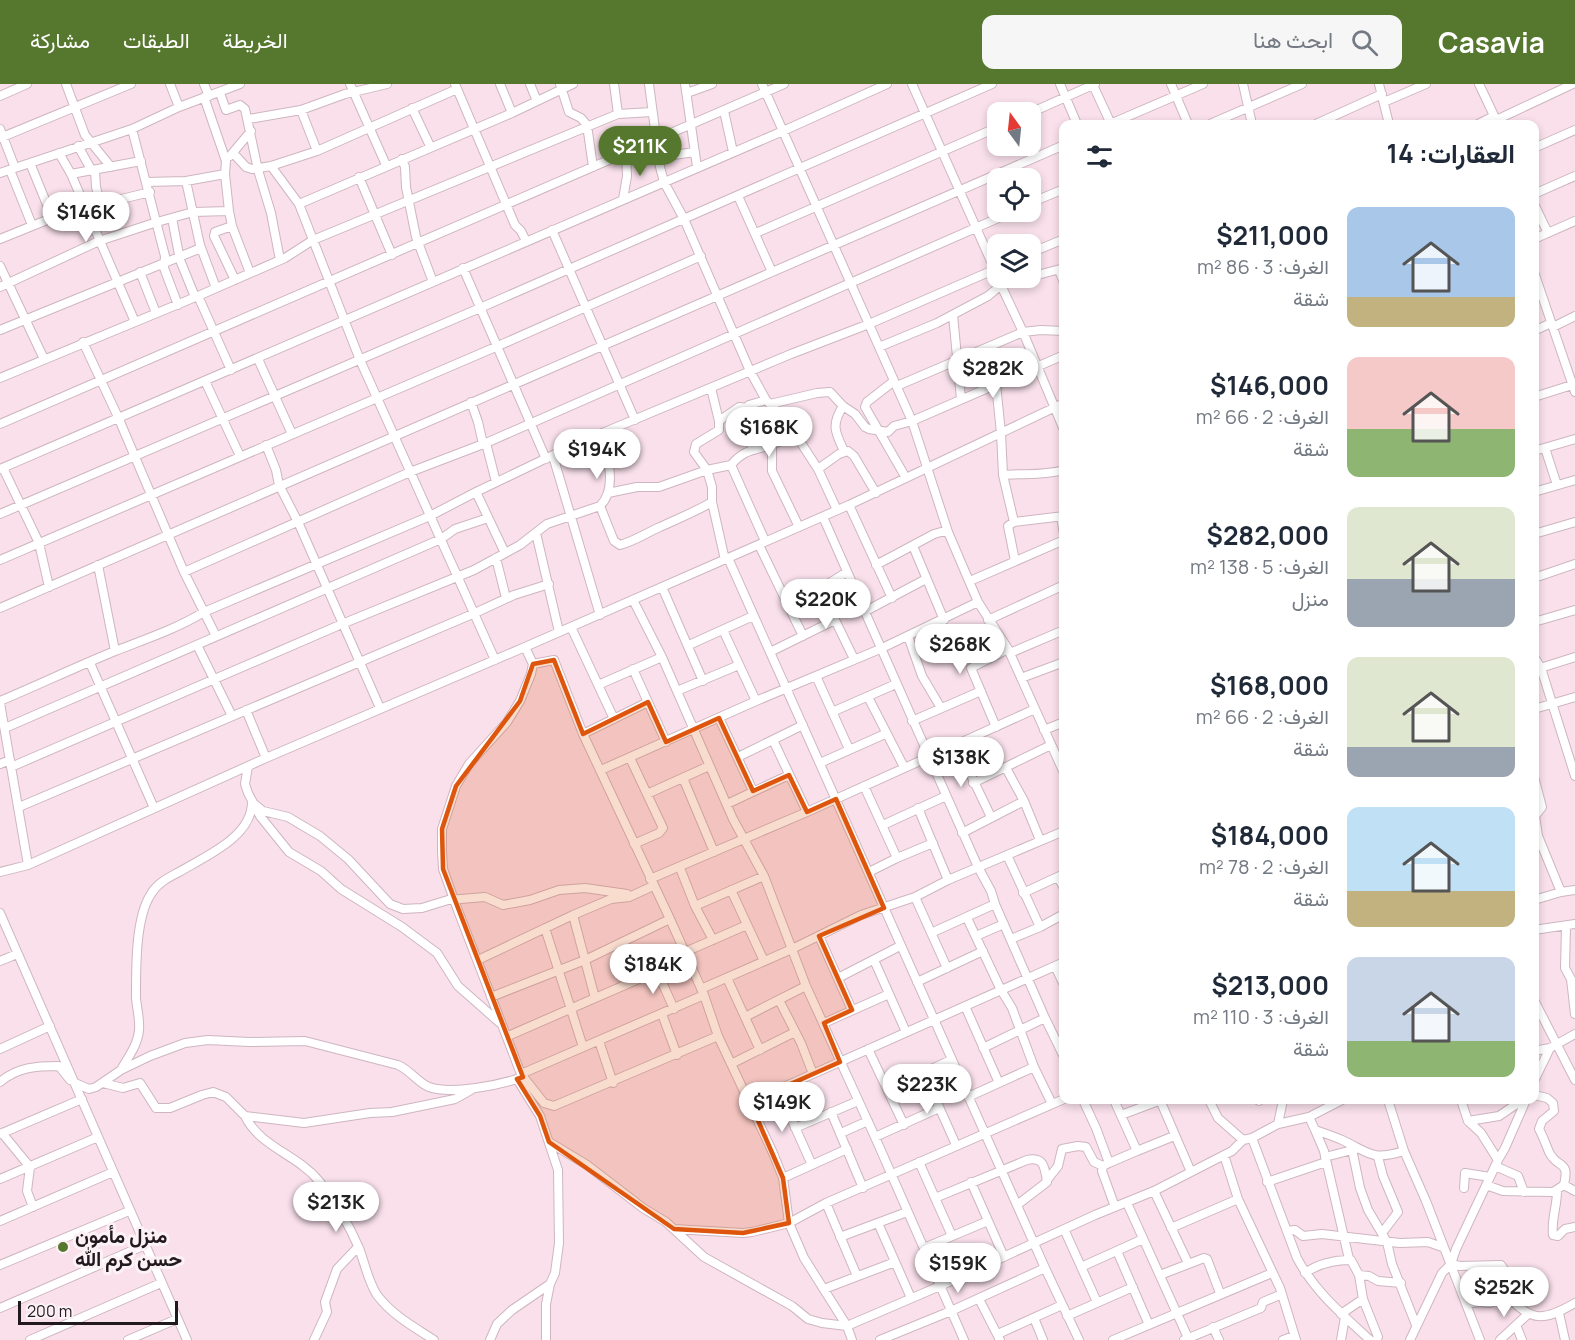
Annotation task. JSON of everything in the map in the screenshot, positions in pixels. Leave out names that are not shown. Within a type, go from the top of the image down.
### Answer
[{"type":"street","points":[[0,96],[27,84]]},
{"type":"street","points":[[66,84],[85,135],[111,167]]},
{"type":"street","points":[[32,225],[1,135],[76,108],[131,84]]},
{"type":"street","points":[[171,84],[179,107]]},
{"type":"street","points":[[204,84],[226,161],[225,174],[232,226],[250,273]]},
{"type":"street","points":[[0,173],[132,129],[179,107],[240,84]]},
{"type":"street","points":[[249,119],[301,110],[352,88],[387,84]]},
{"type":"street","points":[[500,84],[512,112]]},
{"type":"street","points":[[530,84],[537,101]]},
{"type":"street","points":[[299,204],[537,101],[561,87],[573,84]]},
{"type":"street","points":[[614,84],[618,114]]},
{"type":"street","points":[[649,84],[664,182],[701,256],[750,371],[768,402],[786,420],[818,469],[837,510]]},
{"type":"street","points":[[697,168],[686,88],[712,84]]},
{"type":"street","points":[[0,424],[691,126],[724,111],[764,88],[783,84]]},
{"type":"street","points":[[48,587],[39,543],[1,469],[887,84]]},
{"type":"street","points":[[912,84],[987,253]]},
{"type":"street","points":[[0,514],[480,308],[992,84]]},
{"type":"street","points":[[1060,84],[1075,120]]},
{"type":"street","points":[[1171,84],[1186,120]]},
{"type":"street","points":[[1119,120],[1203,84]]},
{"type":"street","points":[[1243,84],[1251,120]]},
{"type":"street","points":[[1220,120],[1302,84]]},
{"type":"street","points":[[1378,84],[1388,120]]},
{"type":"street","points":[[1326,120],[1426,84]]},
{"type":"street","points":[[1479,84],[1496,120],[1573,84]]},
{"type":"street","points":[[1041,108],[1094,85],[1108,120]]},
{"type":"street","points":[[233,153],[246,167],[258,170],[317,151],[456,86],[515,225],[526,241]]},
{"type":"street","points":[[561,87],[568,112],[581,118],[587,125],[593,167]]},
{"type":"street","points":[[352,88],[386,165]]},
{"type":"street","points":[[764,88],[912,421],[948,532],[978,602],[1009,651],[1059,762]]},
{"type":"street","points":[[220,93],[226,110],[243,106],[249,119],[258,170],[271,213],[280,260]]},
{"type":"street","points":[[412,108],[430,146]]},
{"type":"street","points":[[301,110],[317,151]]},
{"type":"street","points":[[724,111],[733,152]]},
{"type":"street","points":[[0,378],[83,342],[178,305],[280,260],[313,240],[587,125],[618,114],[652,112]]},
{"type":"street","points":[[132,129],[165,256],[163,263],[178,305]]},
{"type":"street","points":[[1539,146],[1575,130]]},
{"type":"street","points":[[226,161],[250,131]]},
{"type":"street","points":[[756,233],[987,132]]},
{"type":"street","points":[[78,146],[93,171],[100,203]]},
{"type":"street","points":[[0,608],[1059,147]]},
{"type":"street","points":[[659,157],[695,152]]},
{"type":"street","points":[[59,153],[71,174],[135,322]]},
{"type":"street","points":[[623,199],[627,176],[626,153]]},
{"type":"street","points":[[402,159],[406,171],[417,244],[433,282]]},
{"type":"street","points":[[71,174],[141,161]]},
{"type":"street","points":[[30,163],[52,217]]},
{"type":"street","points":[[271,166],[299,204],[360,360],[495,660]]},
{"type":"street","points":[[147,182],[186,180],[225,174]]},
{"type":"street","points":[[1539,192],[1575,176]]},
{"type":"street","points":[[359,177],[392,255]]},
{"type":"street","points":[[186,180],[201,248],[216,288]]},
{"type":"street","points":[[1041,198],[1059,191]]},
{"type":"street","points":[[0,239],[52,217],[150,192]]},
{"type":"street","points":[[738,196],[772,273]]},
{"type":"street","points":[[4,286],[99,241],[193,212],[229,211]]},
{"type":"street","points":[[1539,214],[1548,232]]},
{"type":"street","points":[[172,218],[180,256],[231,370]]},
{"type":"street","points":[[1539,236],[1575,221]]},
{"type":"street","points":[[184,572],[410,472],[531,423],[988,222]]},
{"type":"street","points":[[232,226],[215,232],[214,236],[235,280]]},
{"type":"street","points":[[552,230],[635,420]]},
{"type":"street","points":[[1041,248],[1059,241]]},
{"type":"street","points":[[0,330],[201,248]]},
{"type":"street","points":[[0,560],[586,308],[701,256]]},
{"type":"street","points":[[0,266],[4,286],[26,320],[44,359]]},
{"type":"street","points":[[463,268],[531,423],[549,457],[571,516],[600,615]]},
{"type":"street","points":[[1041,274],[1059,270]]},
{"type":"street","points":[[140,273],[156,313]]},
{"type":"street","points":[[28,865],[0,702],[115,651],[185,624],[204,612],[430,516],[549,457],[635,420],[750,371],[987,279]]},
{"type":"street","points":[[879,347],[953,315],[988,296],[992,288]]},
{"type":"street","points":[[1004,288],[1059,418]]},
{"type":"street","points":[[1539,293],[1574,387],[1539,394]]},
{"type":"street","points":[[953,315],[961,399]]},
{"type":"street","points":[[1539,329],[1575,316]]},
{"type":"street","points":[[906,478],[865,405],[895,383],[1023,332],[1059,331]]},
{"type":"street","points":[[83,342],[118,417],[184,572],[216,636]]},
{"type":"street","points":[[752,449],[749,429],[753,420],[751,408],[748,405],[750,404],[829,392],[855,414],[865,427],[888,432],[894,426],[912,421],[1059,357]]},
{"type":"street","points":[[258,359],[292,434]]},
{"type":"street","points":[[205,381],[240,456]]},
{"type":"street","points":[[996,384],[1003,475],[1014,522]]},
{"type":"street","points":[[711,388],[719,421],[718,431],[696,444],[693,449],[707,470],[712,487],[712,502],[727,559],[1079,1340]]},
{"type":"street","points":[[471,402],[496,482]]},
{"type":"street","points":[[0,872],[28,865],[380,708],[849,506],[1059,405]]},
{"type":"street","points":[[843,406],[837,415],[835,428],[844,451]]},
{"type":"street","points":[[719,421],[739,407],[751,408]]},
{"type":"street","points":[[0,764],[11,763],[115,722],[474,570],[505,553],[547,524],[600,506],[608,493],[610,483],[603,434]]},
{"type":"street","points":[[608,493],[637,487],[658,487],[707,470],[731,465],[738,457],[752,449],[796,436]]},
{"type":"street","points":[[1539,450],[1575,439]]},
{"type":"street","points":[[772,444],[772,471],[799,527]]},
{"type":"street","points":[[266,445],[279,485],[298,522],[380,708]]},
{"type":"street","points":[[1545,448],[1557,485]]},
{"type":"street","points":[[818,469],[844,451],[848,451],[854,456],[876,493]]},
{"type":"street","points":[[731,465],[803,636]]},
{"type":"street","points":[[1003,475],[1021,473],[1041,476],[1059,471]]},
{"type":"street","points":[[1539,490],[1575,480]]},
{"type":"street","points":[[476,492],[505,553]]},
{"type":"street","points":[[600,506],[614,541],[620,545],[636,540],[712,502]]},
{"type":"street","points":[[849,506],[892,598]]},
{"type":"street","points":[[1015,561],[1007,528],[1014,522],[1059,516]]},
{"type":"street","points":[[823,517],[928,757],[991,891],[1026,978],[1059,1046]]},
{"type":"street","points":[[3,722],[99,686],[197,645],[441,539],[455,529],[488,518]]},
{"type":"street","points":[[1539,533],[1575,522]]},
{"type":"street","points":[[876,565],[934,534],[948,532]]},
{"type":"street","points":[[536,533],[559,632]]},
{"type":"street","points":[[970,581],[1059,542]]},
{"type":"street","points":[[913,546],[944,620]]},
{"type":"street","points":[[496,558],[506,598]]},
{"type":"street","points":[[1539,576],[1575,564]]},
{"type":"street","points":[[98,565],[115,651]]},
{"type":"street","points":[[788,605],[820,590],[834,578],[847,572]]},
{"type":"street","points":[[864,612],[926,579]]},
{"type":"street","points":[[19,807],[506,598],[549,584]]},
{"type":"street","points":[[662,587],[704,681]]},
{"type":"street","points":[[988,620],[1059,587]]},
{"type":"street","points":[[820,590],[854,659]]},
{"type":"street","points":[[633,600],[662,657],[743,839],[764,876],[806,986],[964,1340]]},
{"type":"street","points":[[601,770],[880,649],[978,602]]},
{"type":"street","points":[[1539,621],[1575,610]]},
{"type":"street","points":[[689,645],[753,616]]},
{"type":"street","points":[[770,652],[836,620]]},
{"type":"street","points":[[571,627],[614,719]]},
{"type":"street","points":[[723,630],[756,701]]},
{"type":"street","points":[[996,727],[971,668],[1059,632]]},
{"type":"street","points":[[908,636],[922,676],[941,708]]},
{"type":"street","points":[[197,645],[232,716]]},
{"type":"street","points":[[525,647],[533,664],[531,674],[507,722],[469,764],[456,786],[442,829],[442,851],[443,869],[454,900],[508,1036],[520,1076],[540,1116],[558,1170],[560,1243],[555,1273],[546,1304],[546,1340]]},
{"type":"street","points":[[598,685],[662,657]]},
{"type":"street","points":[[1539,669],[1575,657]]},
{"type":"street","points":[[533,664],[554,660],[583,734],[703,992],[718,1036],[783,1178],[789,1223],[804,1258],[848,1328],[852,1340]]},
{"type":"street","points":[[90,663],[154,808]]},
{"type":"street","points":[[1021,678],[1059,664]]},
{"type":"street","points":[[677,691],[739,665]]},
{"type":"street","points":[[633,669],[666,742]]},
{"type":"street","points":[[1539,672],[1572,756],[1575,777]]},
{"type":"street","points":[[816,676],[849,749]]},
{"type":"street","points":[[832,712],[896,684]]},
{"type":"street","points":[[912,721],[981,691]]},
{"type":"street","points":[[868,697],[904,768]]},
{"type":"street","points":[[1539,708],[1575,697]]},
{"type":"street","points":[[583,734],[648,702]]},
{"type":"street","points":[[478,960],[611,899],[629,897],[714,852],[836,800],[1035,709]]},
{"type":"street","points":[[246,710],[266,758]]},
{"type":"street","points":[[720,718],[753,791]]},
{"type":"street","points":[[1044,730],[1059,724]]},
{"type":"street","points":[[738,757],[803,725]]},
{"type":"street","points":[[820,763],[885,734]]},
{"type":"street","points":[[773,740],[807,812]]},
{"type":"street","points":[[974,783],[1051,745]]},
{"type":"street","points":[[957,746],[991,817]]},
{"type":"street","points":[[630,758],[663,831],[634,844]]},
{"type":"street","points":[[248,766],[245,784],[252,802],[260,816],[289,852],[321,871],[341,889],[402,927],[436,953],[458,986],[502,1025]]},
{"type":"street","points":[[647,794],[709,766]]},
{"type":"street","points":[[1006,768],[1024,801],[1040,840]]},
{"type":"street","points":[[727,804],[789,775]]},
{"type":"street","points":[[683,778],[714,852]]},
{"type":"street","points":[[864,786],[897,858]]},
{"type":"street","points":[[883,825],[946,796]]},
{"type":"street","points":[[1539,796],[1542,807],[1539,810]]},
{"type":"street","points":[[962,832],[1024,801]]},
{"type":"street","points":[[252,802],[263,811],[288,817],[320,836],[348,859],[390,904],[403,909],[485,897],[503,904],[530,900],[559,890],[585,888],[627,894],[629,897]]},
{"type":"street","points":[[121,1070],[133,1048],[139,1029],[136,1000],[139,935],[149,896],[157,885],[239,832],[250,819],[252,802]]},
{"type":"street","points":[[918,808],[948,880]]},
{"type":"street","points":[[245,1116],[304,1123],[392,1112],[456,1099],[472,1089],[520,1076],[674,1009],[727,978],[861,915],[915,897],[948,880],[1059,833]]},
{"type":"street","points":[[869,872],[933,843]]},
{"type":"street","points":[[1539,844],[1561,892]]},
{"type":"street","points":[[1007,855],[1040,927]]},
{"type":"street","points":[[680,868],[695,906],[713,940]]},
{"type":"street","points":[[695,906],[764,876]]},
{"type":"street","points":[[1023,893],[1059,876]]},
{"type":"street","points":[[731,890],[764,961]]},
{"type":"street","points":[[1539,899],[1575,890]]},
{"type":"street","points":[[915,897],[947,968]]},
{"type":"street","points":[[931,933],[995,904]]},
{"type":"street","points":[[0,914],[187,1340]]},
{"type":"street","points":[[573,915],[595,998]]},
{"type":"street","points":[[1011,939],[1059,917]]},
{"type":"street","points":[[967,918],[1012,1008],[1034,1067],[1052,1104]]},
{"type":"street","points":[[491,997],[585,960],[670,919]]},
{"type":"street","points":[[976,936],[1004,924]]},
{"type":"street","points":[[1539,929],[1575,924]]},
{"type":"street","points":[[508,1036],[657,971],[713,940],[747,925]]},
{"type":"street","points":[[1566,927],[1565,969],[1573,978],[1575,1014]]},
{"type":"street","points":[[545,928],[583,1047]]},
{"type":"street","points":[[819,936],[852,1010]]},
{"type":"street","points":[[838,978],[900,946]]},
{"type":"street","points":[[918,982],[983,951]]},
{"type":"street","points":[[0,961],[17,954]]},
{"type":"street","points":[[874,960],[906,1032]]},
{"type":"street","points":[[750,1102],[1059,964]]},
{"type":"street","points":[[657,971],[674,1009]]},
{"type":"street","points":[[727,978],[760,1050]]},
{"type":"street","points":[[745,1017],[806,986]]},
{"type":"street","points":[[824,1023],[890,994]]},
{"type":"street","points":[[778,1000],[813,1074]]},
{"type":"street","points":[[965,1006],[999,1083]]},
{"type":"street","points":[[662,1014],[677,1055]]},
{"type":"street","points":[[1539,1016],[1553,1045],[1575,1080]]},
{"type":"street","points":[[983,1048],[1045,1018]]},
{"type":"street","points":[[0,1048],[50,1026]]},
{"type":"street","points":[[731,1064],[795,1032]]},
{"type":"street","points":[[1539,1049],[1575,1034]]},
{"type":"street","points":[[520,1076],[544,1103],[556,1106],[718,1036]]},
{"type":"street","points":[[33,1207],[27,1191],[30,1167],[1,1134],[78,1091],[103,1083],[121,1070],[185,1043],[207,1040],[305,1041],[398,1065],[406,1068],[428,1087],[472,1089]]},
{"type":"street","points":[[599,1041],[613,1083]]},
{"type":"street","points":[[1539,1072],[1553,1045]]},
{"type":"street","points":[[868,1049],[904,1125]]},
{"type":"street","points":[[888,1089],[951,1060]]},
{"type":"street","points":[[0,1082],[22,1069],[59,1066],[78,1091]]},
{"type":"street","points":[[968,1097],[1034,1067]]},
{"type":"street","points":[[924,1073],[956,1145]]},
{"type":"street","points":[[103,1083],[123,1088],[141,1083],[156,1108],[170,1108],[202,1095],[220,1093],[245,1116],[257,1134],[309,1169],[331,1197],[358,1247],[376,1293],[401,1319],[434,1340]]},
{"type":"street","points":[[778,1089],[812,1165]]},
{"type":"street","points":[[1539,1096],[1547,1098],[1553,1103],[1554,1111],[1542,1121],[1539,1129],[1551,1155],[1564,1165],[1566,1175],[1560,1188],[1552,1224],[1553,1235],[1558,1236],[1565,1229],[1575,1227]]},
{"type":"street","points":[[795,1128],[858,1101]]},
{"type":"street","points":[[674,1229],[743,1233],[789,1223],[826,1203],[1059,1101]]},
{"type":"street","points":[[1085,1104],[1096,1128],[1106,1165]]},
{"type":"street","points":[[1116,1104],[1137,1152]]},
{"type":"street","points":[[1121,1114],[1150,1104]]},
{"type":"street","points":[[1162,1104],[1191,1172]]},
{"type":"street","points":[[1211,1104],[1218,1118],[1248,1139],[1305,1273],[1322,1295],[1370,1340]]},
{"type":"street","points":[[1278,1124],[1281,1104]]},
{"type":"street","points":[[549,1142],[587,1165],[674,1229],[704,1257],[792,1306],[808,1319],[848,1328],[1115,1206],[1154,1191],[1232,1152],[1248,1139],[1278,1124],[1309,1117],[1333,1104]]},
{"type":"street","points":[[1389,1104],[1404,1151],[1480,1340]]},
{"type":"street","points":[[1462,1104],[1468,1121],[1481,1133],[1497,1163],[1518,1176],[1524,1192]]},
{"type":"street","points":[[1468,1121],[1498,1116],[1516,1104]]},
{"type":"street","points":[[1412,1339],[1416,1325],[1442,1273],[1451,1264],[1524,1104]]},
{"type":"street","points":[[875,1137],[939,1108]]},
{"type":"street","points":[[831,1112],[863,1188]]},
{"type":"street","points":[[1309,1117],[1325,1159],[1349,1259],[1359,1275],[1363,1299],[1378,1336],[1376,1340]]},
{"type":"street","points":[[840,1133],[867,1121]]},
{"type":"street","points":[[1315,1130],[1340,1139],[1354,1149],[1378,1157],[1404,1151]]},
{"type":"street","points":[[1115,1206],[1102,1171],[1106,1165],[1174,1136]]},
{"type":"street","points":[[0,1179],[98,1137]]},
{"type":"street","points":[[1017,1205],[1047,1180],[1058,1166],[1061,1150],[1086,1147],[1094,1162],[1106,1165]]},
{"type":"street","points":[[783,1178],[847,1149]]},
{"type":"street","points":[[1267,1182],[1354,1149]]},
{"type":"street","points":[[1354,1149],[1360,1188],[1368,1210],[1387,1242],[1392,1264],[1416,1325]]},
{"type":"street","points":[[1224,1155],[1238,1198],[1282,1294],[1295,1338],[1283,1340]]},
{"type":"street","points":[[1378,1157],[1398,1212],[1382,1233]]},
{"type":"street","points":[[935,1198],[1001,1170],[1035,1159],[1043,1163],[1047,1180]]},
{"type":"street","points":[[919,1162],[952,1236]]},
{"type":"street","points":[[1564,1165],[1574,1164]]},
{"type":"street","points":[[0,1221],[113,1172]]},
{"type":"street","points":[[1464,1188],[1465,1173],[1488,1181],[1503,1191],[1524,1192],[1560,1188],[1575,1191]]},
{"type":"street","points":[[971,1182],[1004,1257]]},
{"type":"street","points":[[1154,1191],[1188,1263]]},
{"type":"street","points":[[1171,1228],[1238,1198]]},
{"type":"street","points":[[826,1203],[857,1276]]},
{"type":"street","points":[[1126,1203],[1177,1313],[1186,1339],[1261,1308],[1263,1302],[1282,1294]]},
{"type":"street","points":[[0,1264],[129,1211]]},
{"type":"street","points":[[840,1237],[908,1212]]},
{"type":"street","points":[[924,1248],[988,1221]]},
{"type":"street","points":[[878,1223],[911,1298]]},
{"type":"street","points":[[1064,1229],[1097,1302]]},
{"type":"street","points":[[1287,1231],[1296,1230],[1304,1236],[1322,1234],[1387,1242],[1428,1242],[1442,1247]]},
{"type":"street","points":[[1081,1267],[1143,1239]]},
{"type":"street","points":[[0,1308],[145,1245]]},
{"type":"street","points":[[314,1340],[327,1312],[325,1302],[336,1269],[358,1247]]},
{"type":"street","points":[[1117,1251],[1149,1325]]},
{"type":"street","points":[[1160,1275],[1202,1258],[1207,1260],[1220,1293]]},
{"type":"street","points":[[1305,1273],[1317,1266],[1349,1259]]},
{"type":"street","points":[[825,1289],[895,1262]]},
{"type":"street","points":[[1451,1264],[1460,1266],[1501,1265],[1505,1271],[1506,1294],[1528,1314],[1539,1316],[1559,1313],[1574,1306]]},
{"type":"street","points":[[883,1339],[979,1299],[1045,1268]]},
{"type":"street","points":[[1113,1340],[1124,1338],[1220,1293],[1272,1273]]},
{"type":"street","points":[[1359,1275],[1369,1276],[1378,1281],[1401,1283]]},
{"type":"street","points":[[30,1340],[161,1282]]},
{"type":"street","points":[[490,1340],[497,1324],[512,1310],[550,1284]]},
{"type":"street","points":[[1067,1316],[1133,1287]]},
{"type":"street","points":[[1467,1304],[1488,1303],[1506,1294]]},
{"type":"street","points":[[979,1299],[999,1337],[1062,1305]]},
{"type":"street","points":[[1341,1340],[1343,1316],[1363,1299]]},
{"type":"street","points":[[1559,1313],[1565,1340]]},
{"type":"street","points":[[1500,1340],[1528,1314]]},
{"type":"street","points":[[1034,1318],[1043,1340]]},
{"type":"street","points":[[128,1340],[177,1319]]},
{"type":"street","points":[[1516,1325],[1522,1340]]},
{"type":"street","points":[[844,1340],[848,1328]]},
{"type":"street","points":[[1213,1328],[1219,1340]]},
{"type":"highlighted area","points":[[554,660],[583,734],[648,702],[666,742],[719,718],[753,791],[789,775],[807,812],[836,799],[884,908],[819,936],[852,1010],[824,1023],[840,1062],[750,1102],[783,1178],[789,1223],[743,1233],[674,1229],[549,1142],[540,1116],[517,1079],[523,1077],[443,869],[442,829],[456,786],[520,701],[533,664]]},
{"type":"place","name":"منزل مأمون حسن كرم الله","points":[[63,1247]]}]
